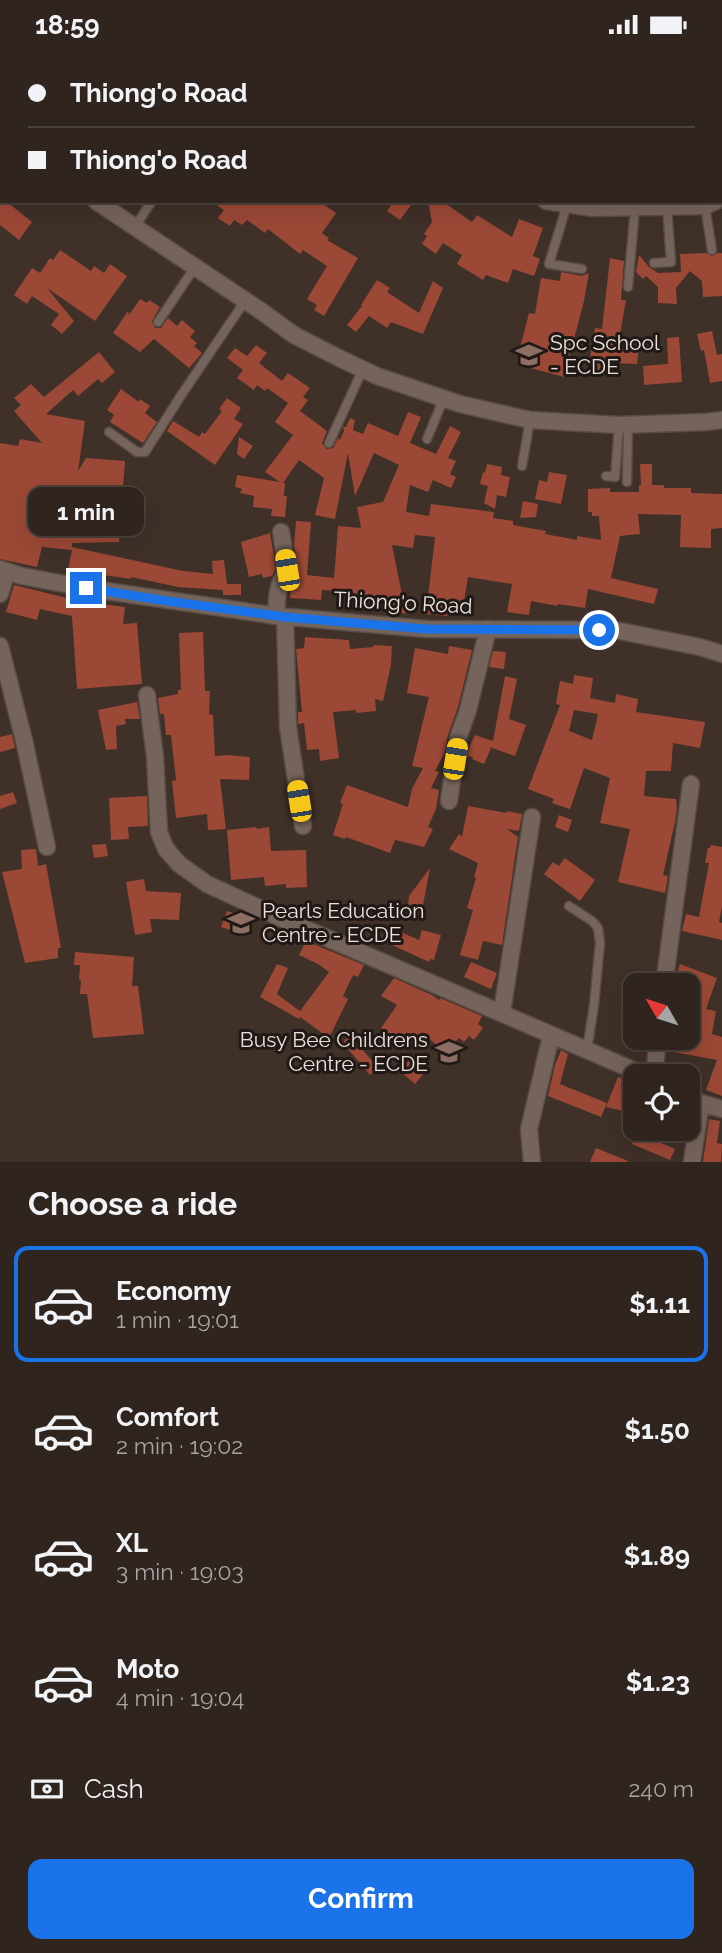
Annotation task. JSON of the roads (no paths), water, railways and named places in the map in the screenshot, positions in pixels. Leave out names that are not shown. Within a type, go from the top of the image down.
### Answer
[{"type":"street","points":[[99,203],[294,335],[363,369],[444,398],[530,420],[624,424],[706,422],[722,419]]},
{"type":"street","points":[[556,203],[635,208],[710,203]]},
{"type":"street","points":[[281,532],[287,570],[279,583],[276,596],[281,617],[288,727],[303,826]]},
{"type":"street","points":[[0,594],[3,570]]},
{"type":"street","name":"Thiong'o Road","points":[[3,570],[100,590],[281,617],[426,629],[615,630],[722,654]]},
{"type":"street","points":[[449,801],[458,738],[468,710],[488,629]]},
{"type":"street","points":[[0,646],[47,847]]},
{"type":"street","points":[[147,695],[155,757],[159,832],[166,849],[179,864],[218,890],[623,1066]]},
{"type":"street","points":[[666,973],[691,784]]},
{"type":"street","points":[[502,1012],[533,817]]},
{"type":"street","points":[[532,1162],[529,1129],[551,1036]]},
{"type":"street","points":[[700,1102],[722,1109]]},
{"type":"street","points":[[692,1162],[693,1141]]},
{"type":"lane","points":[[134,228],[151,203]]},
{"type":"lane","points":[[710,203],[712,250]]},
{"type":"lane","points":[[567,205],[549,264],[582,269]]},
{"type":"lane","points":[[654,263],[671,262],[667,206]]},
{"type":"lane","points":[[628,287],[635,208]]},
{"type":"lane","points":[[158,322],[195,267]]},
{"type":"lane","points":[[109,432],[137,452],[145,452],[245,300]]},
{"type":"lane","points":[[329,443],[363,369]]},
{"type":"lane","points":[[427,439],[444,398]]},
{"type":"lane","points":[[522,465],[530,420]]},
{"type":"lane","points":[[606,476],[615,477],[624,424]]},
{"type":"lane","points":[[624,424],[627,482]]},
{"type":"lane","points":[[569,907],[592,921],[598,928],[600,943],[587,1050]]},
{"type":"place","name":"Spc School - ECDE","points":[[529,355]]},
{"type":"place","name":"Pearls Education Centre - ECDE","points":[[241,923]]},
{"type":"place","name":"Busy Bee Childrens Centre - ECDE","points":[[449,1052]]}]
